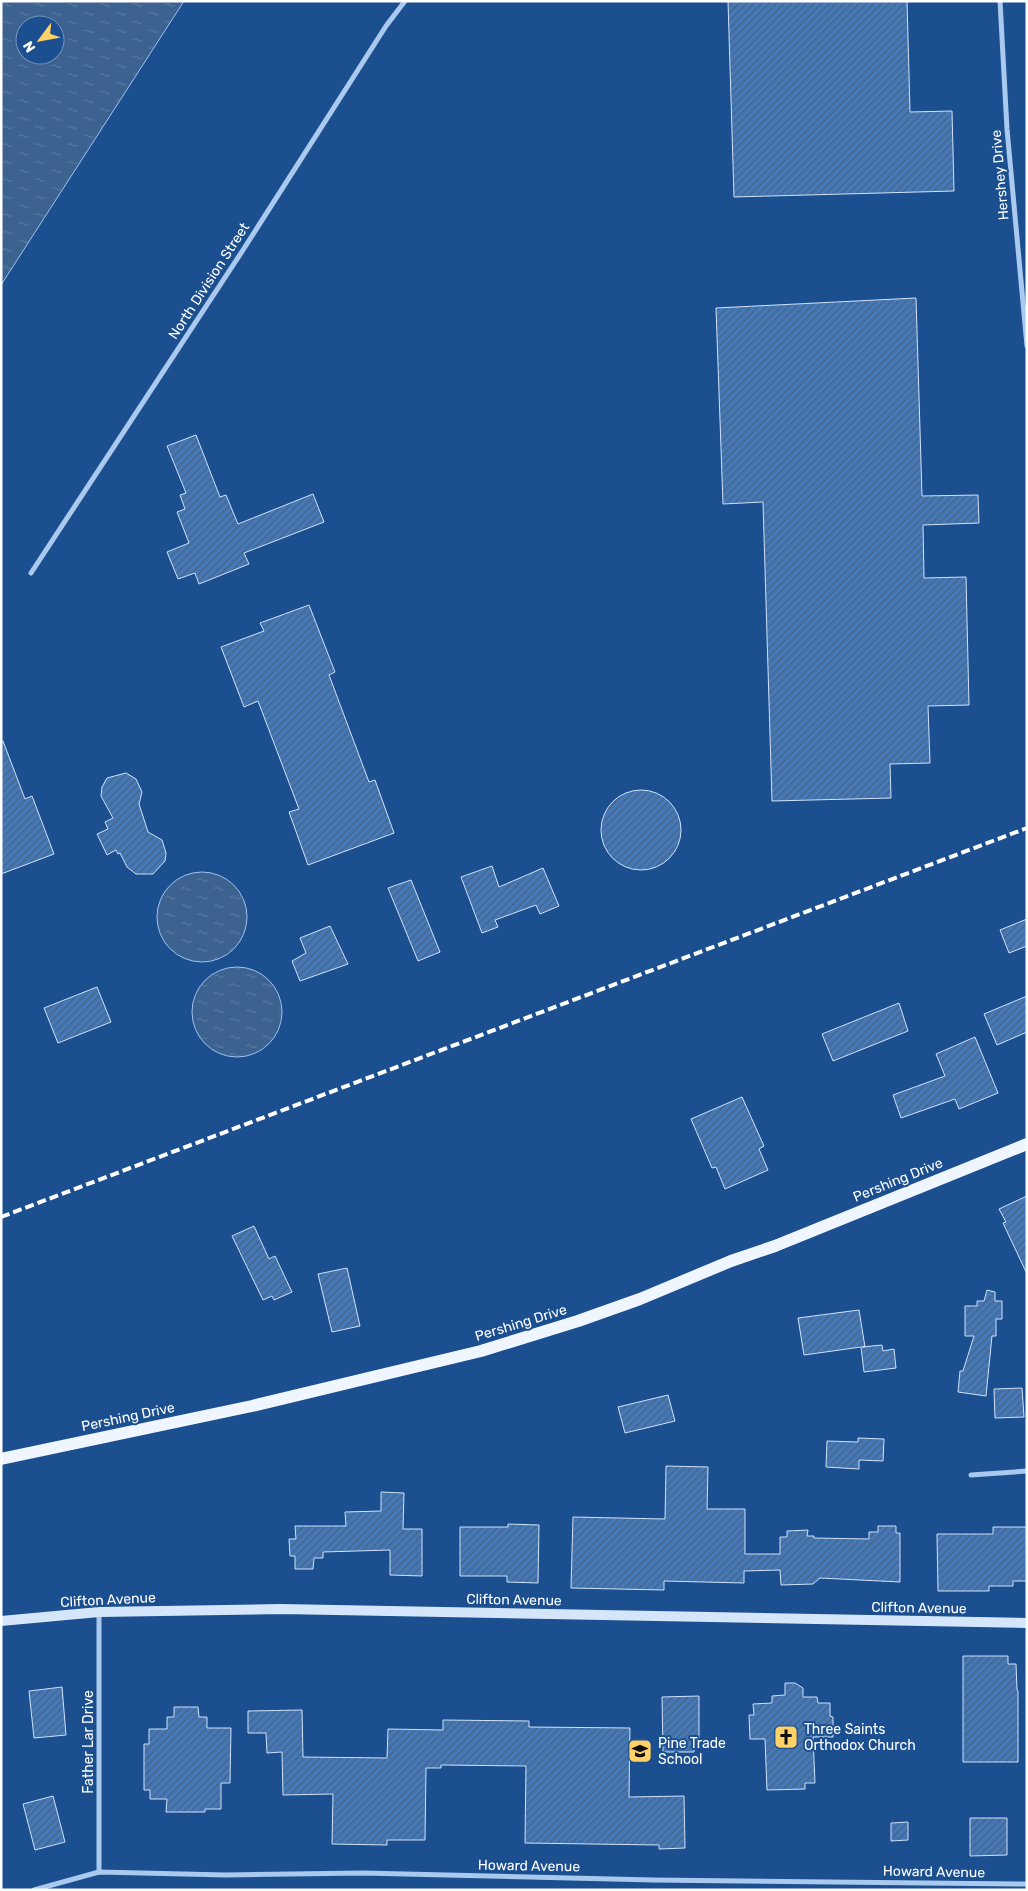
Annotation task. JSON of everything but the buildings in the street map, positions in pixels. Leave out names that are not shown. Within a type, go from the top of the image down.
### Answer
[{"type":"main road","name":"Pershing Drive","points":[[1,1459],[252,1406],[506,1344],[578,1321],[640,1298],[731,1261],[775,1246],[1027,1144]]},
{"type":"main road","name":"Clifton Avenue","points":[[1,1621],[99,1612],[281,1609],[1027,1624]]},
{"type":"street","name":"North Division Street","points":[[31,573],[243,250],[386,26],[405,1]]},
{"type":"street","name":"Hershey Drive","points":[[1000,1],[1006,129],[1027,346]]},
{"type":"street","points":[[971,1475],[1027,1471]]},
{"type":"street","name":"Father Lar Drive","points":[[99,1612],[99,1872]]},
{"type":"street","name":"Howard Avenue","points":[[34,1890],[99,1872],[226,1875],[382,1874],[986,1887],[1027,1884]]},
{"type":"water","points":[[1,1],[184,1],[1,285]]},
{"type":"water","points":[[202,872],[219,876],[234,885],[243,900],[247,917],[243,934],[234,949],[219,958],[202,962],[185,958],[170,949],[161,934],[157,917],[161,900],[170,885],[185,876]]},
{"type":"water","points":[[237,967],[254,971],[269,980],[278,995],[282,1012],[278,1029],[269,1044],[254,1053],[237,1057],[220,1053],[205,1044],[196,1029],[192,1012],[196,995],[205,980],[220,971]]},
{"type":"railway","points":[[1,1217],[1027,828]]},
{"type":"place","name":"Three Saints Orthodox Church","points":[[786,1737]]},
{"type":"place","name":"Pine Trade School","points":[[640,1751]]}]
